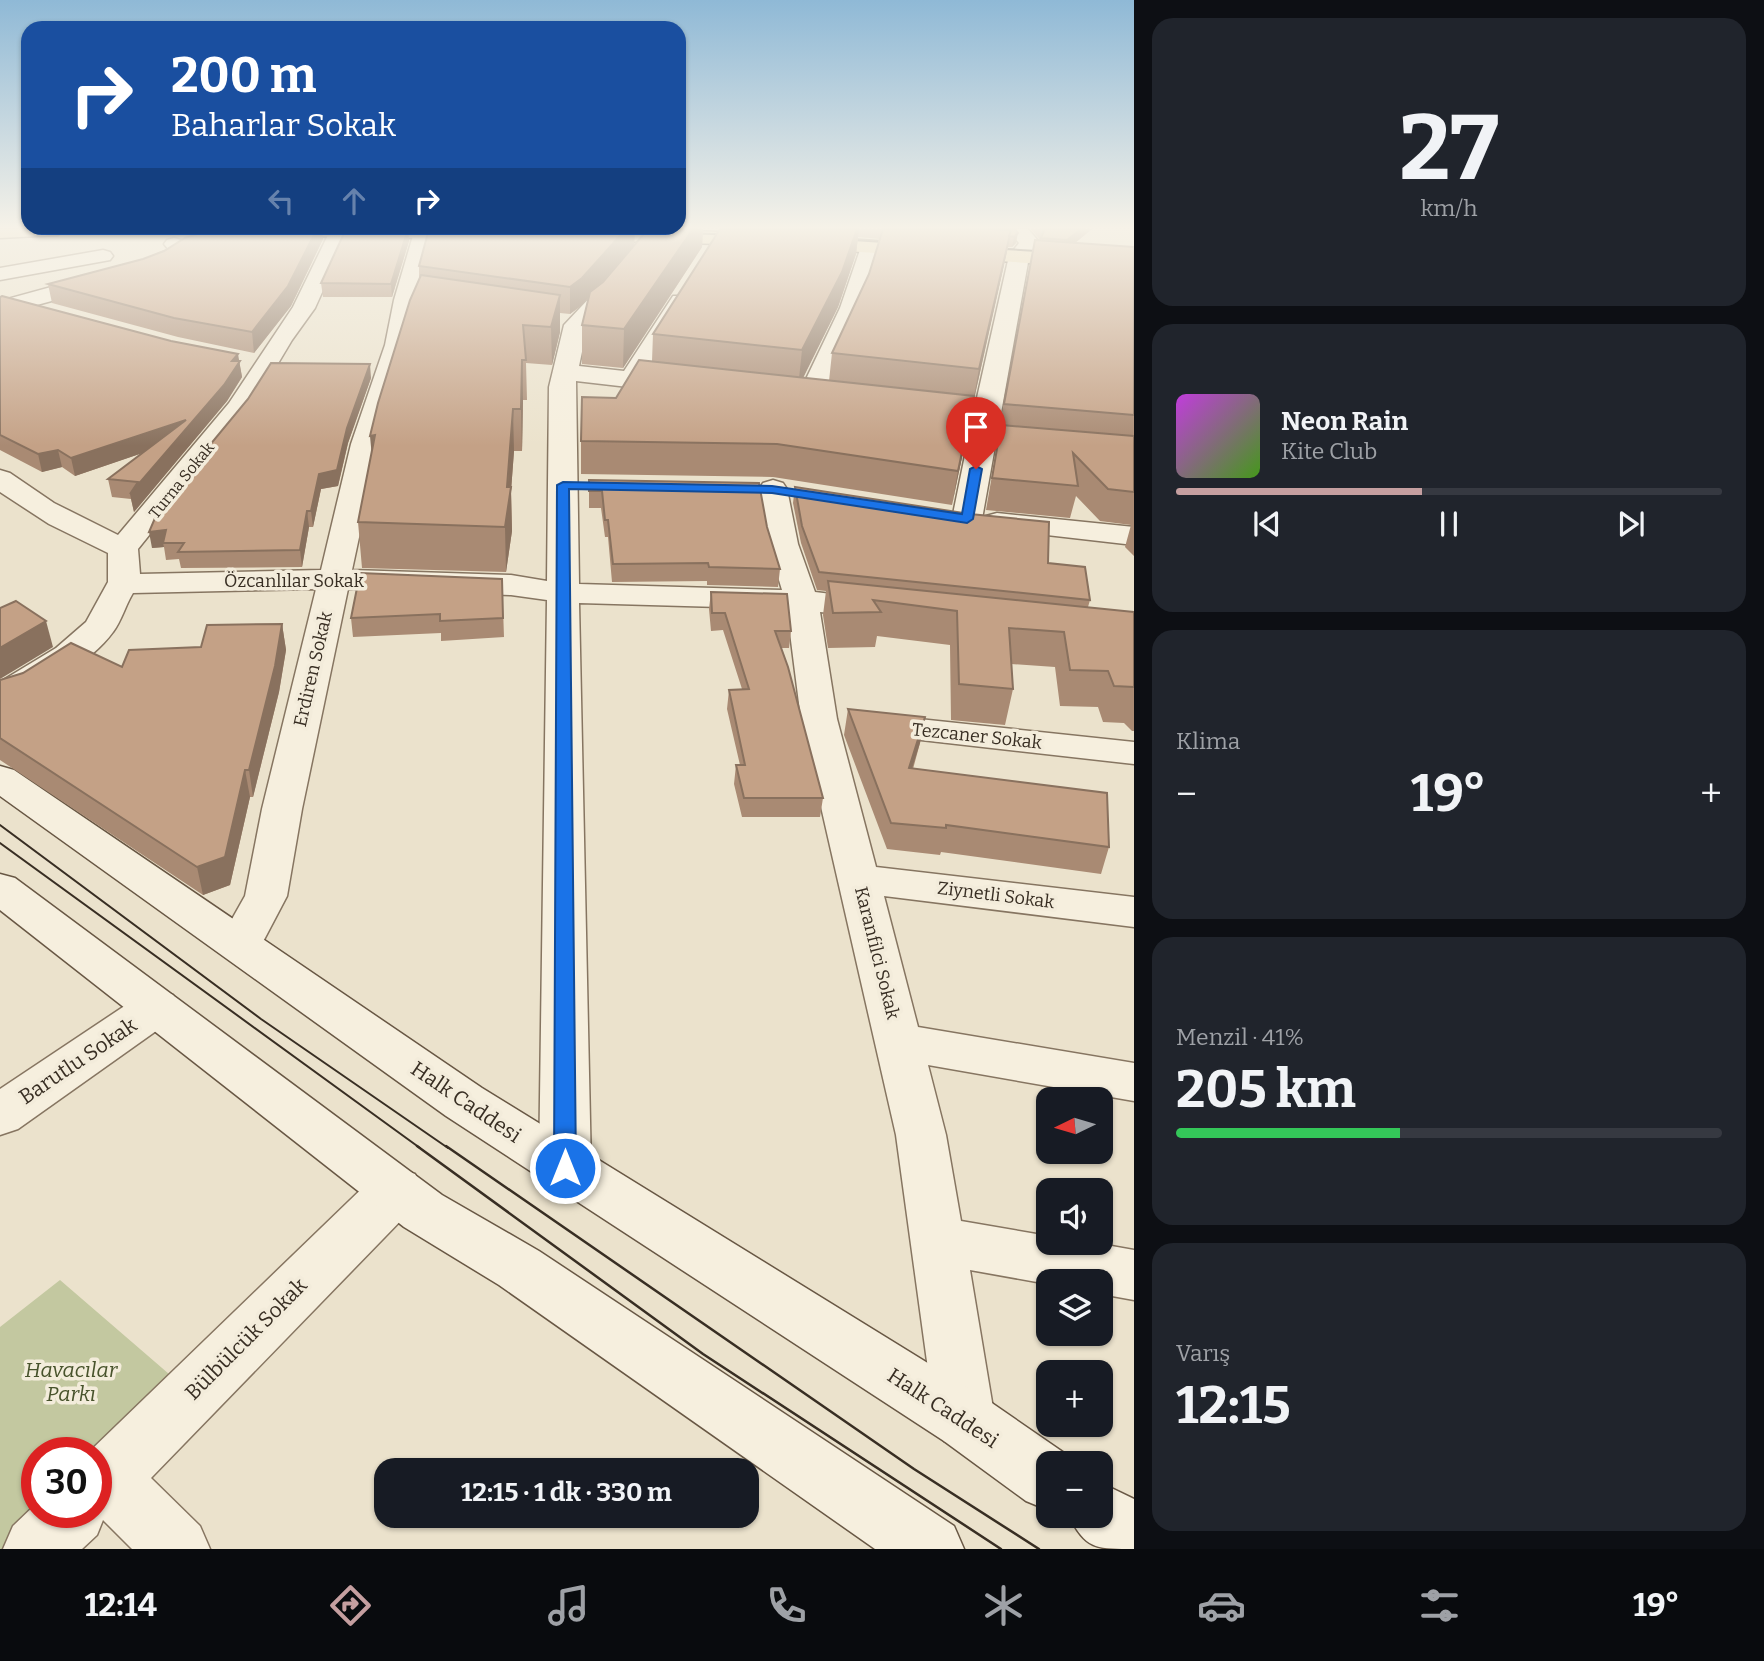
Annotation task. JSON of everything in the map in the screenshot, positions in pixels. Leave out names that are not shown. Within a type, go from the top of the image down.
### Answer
[{"type":"street","points":[[8,306],[25,301]]},
{"type":"street","name":"Turna Sokak","points":[[123,548],[239,407],[307,301]]},
{"type":"street","name":"Erdiren Sokak","points":[[240,944],[266,896],[282,809],[365,444],[377,366],[397,345],[418,301]]},
{"type":"street","points":[[565,1168],[562,593],[577,486],[562,387],[565,372],[562,323],[592,312],[601,301]]},
{"type":"street","points":[[631,379],[681,301]]},
{"type":"street","points":[[810,400],[853,301]]},
{"type":"street","points":[[1010,301],[983,432],[954,517],[1134,537]]},
{"type":"street","points":[[8,306],[55,314]]},
{"type":"street","points":[[565,372],[700,387]]},
{"type":"street","points":[[782,397],[836,403]]},
{"type":"street","points":[[890,410],[983,432],[1008,447]]},
{"type":"street","points":[[0,479],[25,498],[85,532],[123,548],[124,584],[117,590],[99,629],[73,651],[0,697]]},
{"type":"street","name":"Karanfilci Sokak","points":[[772,491],[783,544],[802,600],[819,719],[921,1135],[965,1420]]},
{"type":"street","name":"Özcanlılar Sokak","points":[[124,584],[333,579],[511,585],[562,593],[802,600],[913,612]]},
{"type":"street","name":"Tezcaner Sokak","points":[[819,719],[1134,753]]},
{"type":"street","name":"Halk Caddesi","points":[[0,778],[464,1102],[965,1420],[1036,1470]]},
{"type":"street","name":"Ziynetli Sokak","points":[[859,879],[1134,912]]},
{"type":"street","points":[[0,888],[423,1211],[519,1269],[932,1549]]},
{"type":"street","name":"Barutlu Sokak","points":[[0,1115],[157,1007]]},
{"type":"street","points":[[899,1042],[1134,1082]]},
{"type":"street","name":"Bülbülcük Sokak","points":[[112,1474],[397,1190]]},
{"type":"street","points":[[936,1240],[1134,1275]]},
{"type":"street","points":[[112,1507],[177,1549]]},
{"type":"street","points":[[1113,1523],[1134,1536]]},
{"type":"street","name":"Bülbülcük Sokak","points":[[36,1549],[57,1528]]},
{"type":"green space","name":"Havacılar Parkı","points":[[60,1280],[191,1393],[112,1442],[112,1437],[21,1437],[21,1528],[36,1528],[36,1549],[0,1549],[0,1327]]},
{"type":"building","points":[[0,301],[22,301],[171,341],[238,354],[232,361],[240,361],[224,385],[130,494],[138,482],[108,479],[186,420],[71,458],[58,450],[38,454],[0,435]]},
{"type":"building","points":[[112,301],[276,301],[252,332],[174,318]]},
{"type":"building","points":[[410,301],[558,301],[551,327],[523,325],[526,360],[522,360],[521,409],[513,409],[507,487],[511,487],[505,527],[358,522],[375,435],[370,436]]},
{"type":"building","points":[[588,301],[643,301],[624,329],[582,325]]},
{"type":"building","points":[[674,301],[827,301],[802,350],[653,334]]},
{"type":"building","points":[[856,301],[995,301],[979,369],[832,353]]},
{"type":"building","points":[[1023,301],[1134,301],[1134,415],[1004,404]]},
{"type":"building","points":[[639,360],[974,396],[958,471],[777,444],[581,441],[582,397],[616,398]]},
{"type":"building","points":[[271,363],[370,364],[347,428],[337,470],[319,474],[311,511],[307,511],[300,550],[178,552],[184,543],[163,543],[166,530],[149,532],[161,504],[248,399]]},
{"type":"building","points":[[1001,425],[1134,436],[1134,492],[1108,489],[1073,453],[1078,486],[992,478]]},
{"type":"building","points":[[589,480],[759,483],[767,527],[780,569],[709,567],[708,563],[613,564],[602,491],[589,491]]},
{"type":"building","points":[[795,487],[970,514],[1049,522],[1048,563],[1085,567],[1090,600],[819,572],[802,526]]},
{"type":"building","points":[[360,573],[502,579],[503,618],[440,621],[440,614],[351,618]]},
{"type":"building","points":[[828,581],[1134,612],[1134,687],[1114,686],[1108,671],[1070,670],[1064,632],[1009,628],[1013,689],[959,684],[957,611],[873,600],[881,612],[833,613]]},
{"type":"building","points":[[711,592],[787,594],[791,631],[775,631],[788,667],[823,798],[744,798],[736,765],[745,765],[729,690],[749,689],[725,613],[712,613]]},
{"type":"building","points":[[16,601],[46,621],[0,648],[0,608]]},
{"type":"building","points":[[282,624],[275,666],[249,770],[245,770],[225,857],[197,867],[0,738],[0,680],[23,673],[71,643],[122,667],[129,650],[201,647],[207,625]]},
{"type":"building","points":[[848,709],[925,717],[909,768],[1107,793],[1109,847],[946,825],[946,828],[891,823]]},
{"type":"tram line","points":[[0,825],[261,1019],[448,1148]]},
{"type":"tram line","points":[[0,843],[420,1148]]},
{"type":"tram line","points":[[417,1146],[703,1354],[1001,1549]]},
{"type":"tram line","points":[[446,1146],[914,1469],[1039,1549]]},
{"type":"route","points":[[565,1168],[563,485],[772,489],[967,519],[976,469]]}]
